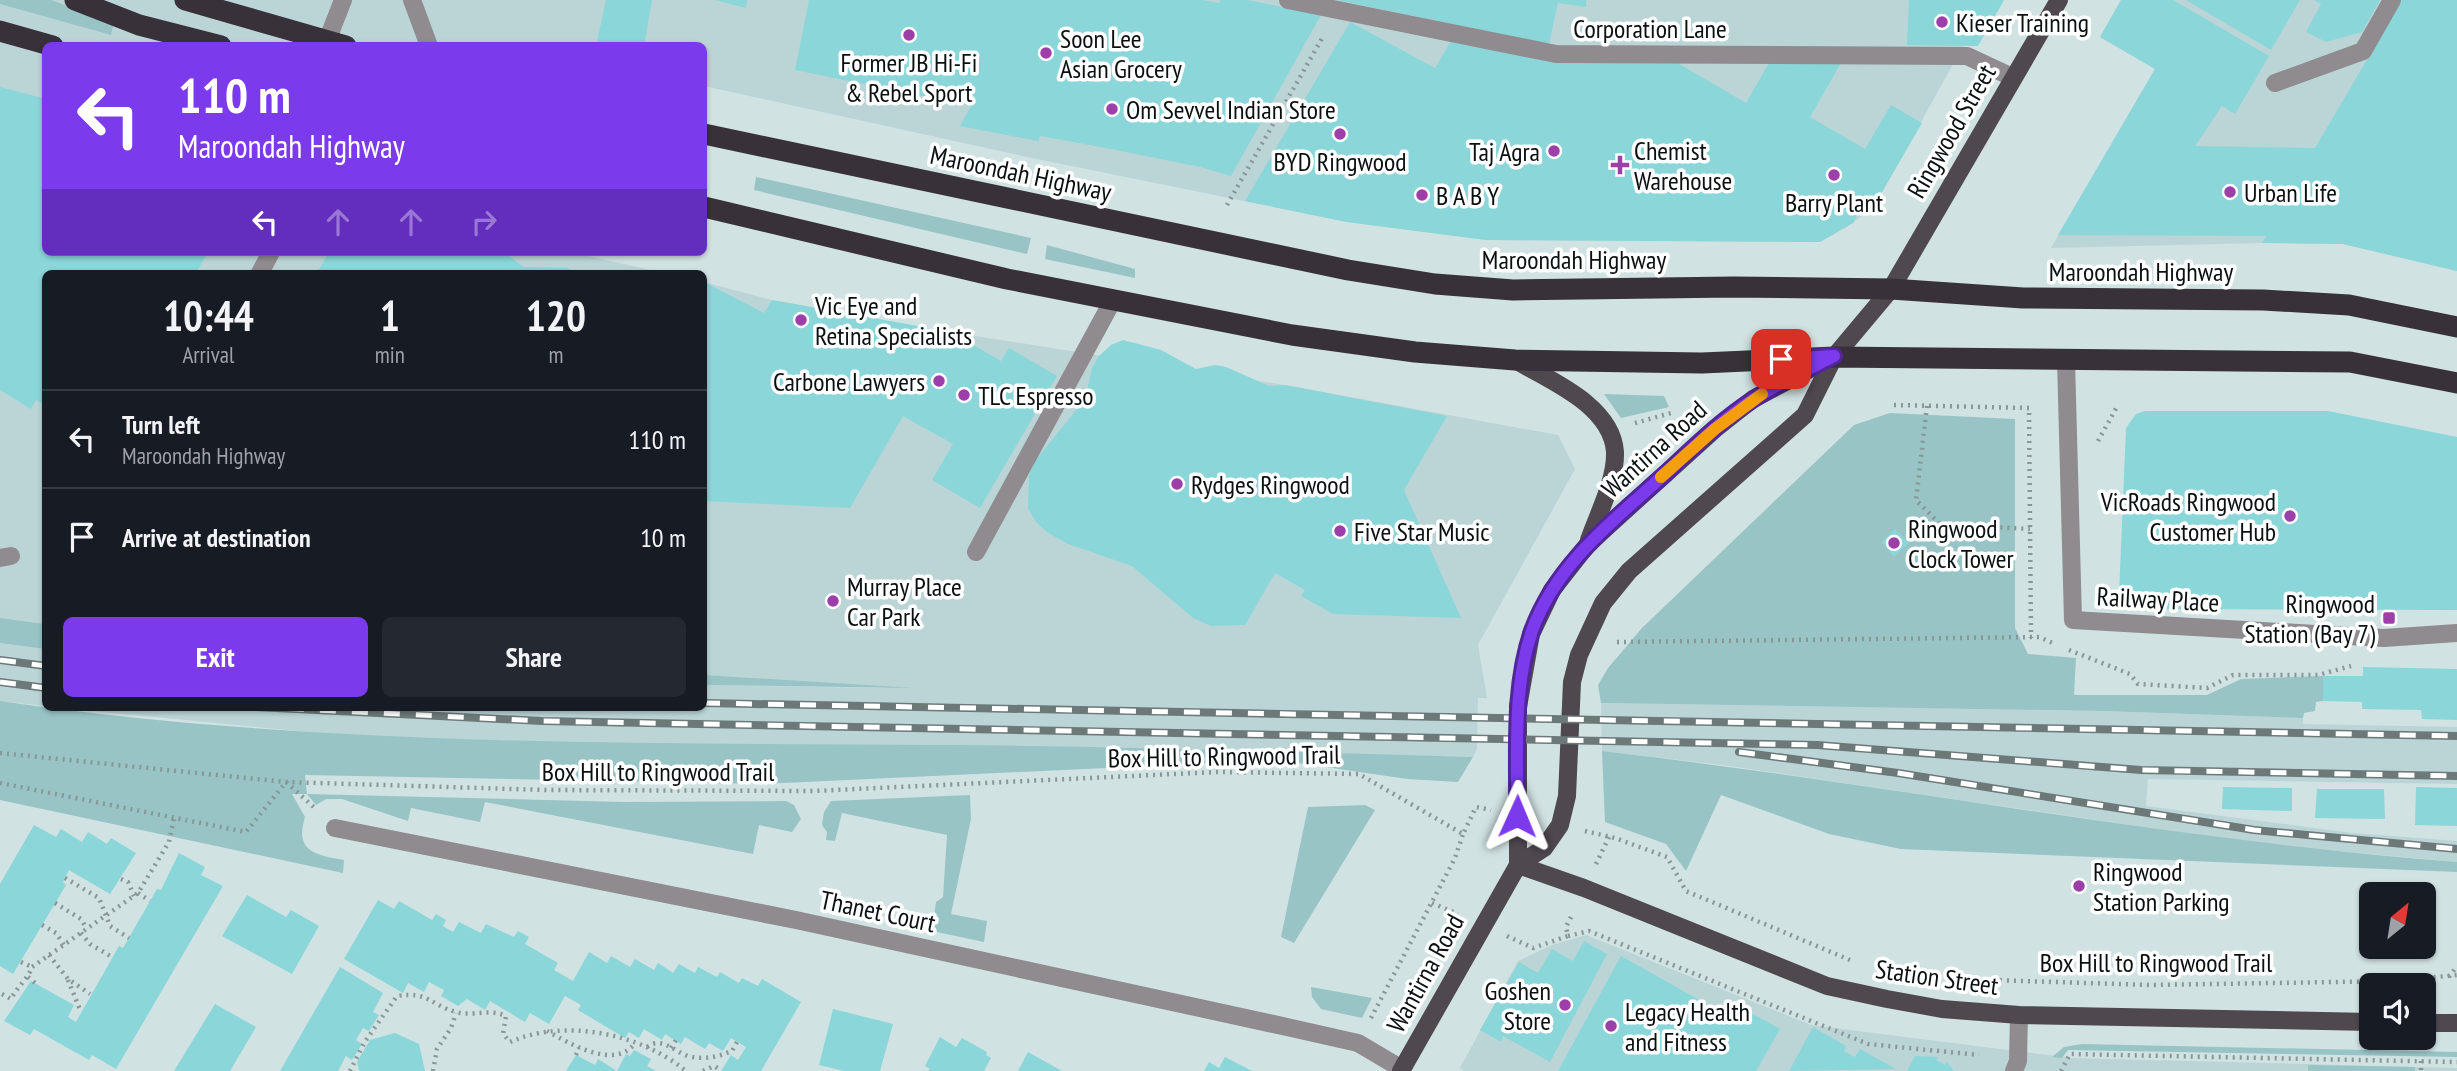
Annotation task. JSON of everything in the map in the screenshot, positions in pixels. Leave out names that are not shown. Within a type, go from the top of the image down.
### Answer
[{"type":"highway","points":[[75,0],[139,25],[206,42]]},
{"type":"highway","points":[[185,0],[325,42]]},
{"type":"highway","points":[[0,31],[42,43]]},
{"type":"highway","name":"Maroondah Highway","points":[[707,135],[1348,270],[1435,284],[1513,289],[1891,289],[2023,298],[2263,300],[2349,305],[2457,327]]},
{"type":"highway","points":[[707,208],[1007,279],[1292,335],[1415,352],[1514,360],[1702,363],[1834,356],[2350,362],[2457,383]]},
{"type":"main road","name":"Ringwood Street","points":[[1834,356],[1891,289],[2059,0]]},
{"type":"main road","name":"Wantirna Road","points":[[1518,865],[1518,707],[1531,634],[1552,590],[1588,544],[1735,412],[1776,386],[1834,356]]},
{"type":"main road","name":"Wantirna Road","points":[[1401,1070],[1518,865],[1544,848],[1560,825],[1567,796],[1572,682],[1579,655],[1603,603],[1629,571],[1805,415],[1834,356]]},
{"type":"main road","points":[[1514,360],[1588,407],[1604,423],[1612,440],[1613,469],[1588,544]]},
{"type":"main road","name":"Station Street","points":[[1518,865],[1584,888],[1827,986],[1942,1009],[2019,1015],[2359,1022]]},
{"type":"main road","points":[[2436,1023],[2457,1023]]},
{"type":"street","points":[[332,42],[342,0]]},
{"type":"street","points":[[412,0],[428,42]]},
{"type":"street","name":"Corporation Lane","points":[[1288,0],[1556,54],[1967,56],[2012,77]]},
{"type":"street","points":[[2275,83],[2363,51],[2392,0]]},
{"type":"street","points":[[976,552],[1113,300]]},
{"type":"street","name":"Railway Place","points":[[2066,360],[2073,620],[2384,638],[2457,633]]},
{"type":"street","name":"Thanet Court","points":[[335,828],[833,928],[1358,1043],[1401,1070]]},
{"type":"street","points":[[2014,1071],[2018,1061],[2019,1015]]},
{"type":"path","points":[[1227,205],[1338,10]]},
{"type":"path","points":[[1894,405],[2029,408],[2031,638]]},
{"type":"path","points":[[2095,446],[2118,405]]},
{"type":"path","points":[[1927,406],[1916,500],[1940,524],[2030,529]]},
{"type":"path","points":[[1628,425],[1671,413]]},
{"type":"path","points":[[1615,642],[2039,637],[2130,674],[2138,684],[2207,688],[2233,675],[2318,674],[2358,665]]},
{"type":"path","name":"Box Hill to Ringwood Trail","points":[[0,753],[286,782],[545,790],[814,791],[1217,772],[1359,774],[1462,835]]},
{"type":"path","points":[[0,783],[246,832],[286,782],[335,828]]},
{"type":"path","points":[[1358,1043],[1455,858],[1462,835],[1476,807],[1517,816]]},
{"type":"path","points":[[2,994],[11,999],[32,967],[136,895],[169,842],[174,818]]},
{"type":"path","points":[[1560,825],[1609,836],[1667,857],[1686,891],[1863,963]]},
{"type":"path","points":[[1568,936],[1566,927],[1609,836]]},
{"type":"path","points":[[65,878],[99,898],[110,926],[129,937]]},
{"type":"path","points":[[121,878],[128,881],[136,895],[150,901]]},
{"type":"path","points":[[1432,903],[1533,948],[1589,931],[1868,1044],[1979,1055]]},
{"type":"path","points":[[55,904],[81,919],[87,929]]},
{"type":"path","points":[[43,925],[56,933],[64,945]]},
{"type":"path","points":[[81,933],[90,944],[112,957]]},
{"type":"path","points":[[49,955],[68,979],[81,1012]]},
{"type":"path","points":[[21,962],[32,967]]},
{"type":"path","points":[[2449,978],[2457,966]]},
{"type":"path","name":"Box Hill to Ringwood Trail","points":[[1950,979],[2151,985],[2449,978],[2457,975]]},
{"type":"path","points":[[28,976],[35,983]]},
{"type":"path","points":[[68,979],[90,993]]},
{"type":"path","points":[[350,1071],[364,1044],[397,996],[426,996],[456,1013],[493,1011],[506,1016],[503,1034],[510,1042],[546,1031],[589,1033],[647,1047],[686,1071]]},
{"type":"path","points":[[433,1071],[437,1049],[451,1028],[456,1013]]},
{"type":"path","points":[[546,1031],[598,1056],[615,1055],[631,1049],[635,1043]]},
{"type":"path","points":[[671,1048],[676,1040]]},
{"type":"path","points":[[647,1047],[653,1042],[688,1056],[704,1058],[732,1051],[737,1042]]},
{"type":"path","points":[[576,1055],[579,1048]]},
{"type":"path","points":[[2060,1071],[2070,1054],[2457,1062]]},
{"type":"path","points":[[2421,1061],[2421,1071]]},
{"type":"path","points":[[703,1071],[714,1066],[722,1070]]},
{"type":"shaded area","points":[[0,0],[1989,0],[1874,206],[1853,223],[1820,242],[1486,240],[1347,222],[1027,157],[707,87],[707,42],[42,42],[42,256],[588,256],[651,270],[42,270],[42,624],[0,618]]},
{"type":"shaded area","points":[[0,0],[51,0],[114,23],[111,35],[0,4]]},
{"type":"shaded area","points":[[2121,0],[2457,0],[2457,271],[2343,244],[2262,243],[2051,248],[2155,69],[2100,37]]},
{"type":"shaded area","points":[[756,177],[1031,238],[1027,254],[754,190]]},
{"type":"shaded area","points":[[1047,245],[1135,269],[1135,278],[1045,259]]},
{"type":"shaded area","points":[[707,283],[772,300],[951,332],[1285,385],[1558,435],[1575,469],[1478,645],[1487,698],[1478,698],[1477,749],[1473,757],[965,745],[634,744],[357,737],[93,711],[707,711],[707,685],[892,688],[707,675]]},
{"type":"shaded area","points":[[1604,394],[1664,396],[1669,407],[1621,418]]},
{"type":"shaded area","points":[[1890,413],[2015,419],[2015,628],[2028,654],[2076,658],[2074,695],[2207,695],[2241,679],[2323,676],[2323,701],[2316,702],[2315,711],[2304,713],[2303,718],[2104,711],[1601,703],[1598,685],[1608,668],[1642,628],[1854,425]]},
{"type":"shaded area","points":[[0,618],[42,624],[42,649],[0,643]]},
{"type":"shaded area","points":[[0,643],[42,649],[42,706],[0,701]]},
{"type":"shaded area","points":[[707,675],[914,688],[707,685]]},
{"type":"shaded area","points":[[0,701],[42,706],[42,711],[79,711],[239,727],[359,735],[479,740],[1025,746],[1473,757],[1458,782],[1407,779],[1278,760],[760,784],[305,775],[307,794],[292,794],[305,817],[302,829],[305,845],[316,853],[344,860],[343,873],[0,800]]},
{"type":"shaded area","points":[[1601,703],[2104,711],[2303,718],[2303,724],[2457,727],[2457,784],[2148,779],[2146,806],[2353,833],[2457,841],[2457,862],[2252,843],[1722,765],[1602,751]]},
{"type":"shaded area","points":[[1602,751],[2242,840],[2457,862],[2457,872],[1901,849],[1829,834],[1721,795],[1686,871],[1666,844],[1605,822]]},
{"type":"shaded area","points":[[307,794],[624,802],[786,801],[794,805],[801,819],[792,832],[759,825],[753,854],[485,802],[480,822],[411,808],[408,821],[342,799],[326,799],[316,805]]},
{"type":"shaded area","points":[[970,795],[971,819],[951,914],[987,921],[984,942],[932,931],[936,902],[943,897],[947,835],[842,813],[835,841],[826,840],[827,832],[822,825],[824,812],[831,801]]},
{"type":"shaded area","points":[[1365,805],[1375,810],[1294,943],[1281,937],[1308,807]]},
{"type":"shaded area","points":[[1586,935],[1811,1025],[2071,1058],[2457,1068],[2457,1071],[1464,1071],[1460,1068],[1518,961],[1552,945]]},
{"type":"shaded area","points":[[1311,987],[1372,998],[1362,1018],[1321,1009],[1312,997]]},
{"type":"shaded area","points":[[2082,1044],[2457,1052],[2457,1057],[2068,1050],[2062,1058],[2052,1057],[2064,1047]]},
{"type":"shaded area","points":[[2308,1065],[2415,1067],[2415,1071],[2308,1071]]},
{"type":"building","points":[[606,0],[652,0],[645,42],[597,42]]},
{"type":"building","points":[[715,0],[747,0],[746,8]]},
{"type":"building","points":[[809,0],[1202,0],[1219,3],[1221,0],[1248,0],[1321,15],[1231,176],[1106,148],[1040,136],[1038,141],[960,126],[971,106],[795,70]]},
{"type":"building","points":[[1337,0],[1586,0],[1586,7],[1558,3],[1549,44]]},
{"type":"building","name":"Kieser Training","points":[[1909,0],[2004,0],[1978,46],[1907,45]]},
{"type":"building","points":[[2121,0],[2173,0],[2269,56],[2235,114],[2222,106],[2195,146],[2315,148],[2402,0],[2457,0],[2457,271],[2343,244],[2262,243],[2266,236],[2058,235],[2155,69],[2100,37]]},
{"type":"building","points":[[2186,0],[2300,0],[2271,50]]},
{"type":"building","points":[[2314,0],[2380,0],[2362,32],[2326,42],[2306,32],[2321,4]]},
{"type":"building","points":[[1350,22],[1435,68],[1451,41],[1552,62],[1676,62],[1746,103],[1769,63],[1841,63],[1810,117],[1865,149],[1891,105],[1922,123],[1874,206],[1865,201],[1853,223],[1820,242],[1486,240],[1347,222],[1245,201]]},
{"type":"building","points":[[0,87],[42,98],[42,256],[206,256],[198,270],[42,270],[42,404],[36,400],[31,409],[0,390]]},
{"type":"building","points":[[327,256],[509,256],[524,267],[570,270],[319,270]]},
{"type":"building","points":[[707,284],[764,313],[772,300],[951,332],[1001,361],[1009,348],[1057,376],[980,508],[932,480],[953,444],[903,416],[850,508],[707,501]]},
{"type":"building","name":"Rydges Ringwood","points":[[1123,340],[1161,350],[1196,369],[1215,365],[1226,367],[1269,386],[1285,385],[1447,416],[1404,490],[1461,618],[1333,614],[1301,596],[1305,590],[1275,573],[1245,625],[1211,626],[1193,618],[1132,566],[1068,544],[1047,532],[1036,522],[1028,508],[1029,476],[1035,461],[1085,399],[1092,368],[1099,356],[1111,345]]},
{"type":"building","name":"VicRoads Ringwood Customer Hub","points":[[2145,411],[2328,411],[2457,437],[2457,610],[2131,609],[2119,595],[2126,428],[2136,414]]},
{"type":"building","points":[[1895,529],[1909,543],[1894,557],[1882,542]]},
{"type":"building","points":[[2363,667],[2457,669],[2457,720],[2422,719],[2421,710],[2362,709],[2362,702],[2323,701],[2323,676],[2363,676]]},
{"type":"building","points":[[2223,787],[2292,788],[2292,811],[2222,809]]},
{"type":"building","points":[[2416,787],[2457,788],[2457,826],[2415,825]]},
{"type":"building","points":[[2317,789],[2384,789],[2385,819],[2315,818]]},
{"type":"building","points":[[34,825],[56,837],[61,829],[82,842],[88,832],[107,844],[111,838],[136,853],[110,894],[69,870],[63,882],[66,885],[13,974],[0,966],[0,884]]},
{"type":"building","points":[[179,853],[205,867],[201,875],[223,886],[116,1069],[92,1055],[89,1060],[34,1029],[30,1035],[4,1021],[31,981],[74,1005],[68,1017],[76,1022],[119,946],[123,948],[157,889],[161,890]]},
{"type":"building","points":[[247,895],[286,917],[291,910],[319,926],[292,974],[222,936]]},
{"type":"building","points":[[378,900],[394,909],[399,901],[432,920],[436,914],[446,920],[443,926],[453,932],[459,922],[481,933],[486,924],[514,937],[518,931],[529,937],[525,944],[558,963],[554,970],[573,981],[589,952],[607,963],[611,956],[630,967],[635,959],[654,970],[658,963],[673,973],[679,964],[695,973],[698,967],[717,977],[720,972],[739,983],[742,978],[758,986],[762,979],[801,1002],[761,1071],[721,1071],[731,1055],[738,1060],[746,1047],[731,1038],[723,1051],[709,1043],[705,1049],[685,1037],[681,1044],[665,1034],[662,1040],[644,1029],[639,1038],[629,1032],[625,1038],[578,1010],[581,1005],[565,996],[549,1024],[530,1013],[525,1022],[490,1001],[485,1010],[467,999],[458,1006],[441,996],[444,990],[429,982],[424,992],[408,983],[403,993],[344,959]]},
{"type":"building","points":[[1584,941],[1607,954],[1550,1062],[1503,1036],[1501,1042],[1480,1030],[1519,962],[1538,973],[1552,949],[1573,961]]},
{"type":"building","points":[[1621,956],[1728,1016],[1735,1004],[1780,1029],[1756,1071],[1558,1071]]},
{"type":"building","points":[[340,967],[383,993],[373,1012],[379,1015],[369,1031],[363,1028],[356,1040],[362,1044],[352,1060],[346,1056],[338,1071],[280,1071]]},
{"type":"building","points":[[215,1004],[256,1027],[230,1071],[174,1071]]},
{"type":"building","points":[[833,1009],[893,1024],[880,1071],[844,1071],[819,1065]]},
{"type":"building","points":[[1813,1027],[1846,1046],[1844,1051],[1855,1057],[1860,1049],[1896,1069],[1789,1071]]},
{"type":"building","points":[[395,1033],[419,1044],[425,1071],[359,1071],[357,1062],[370,1040]]},
{"type":"building","points":[[940,1037],[956,1047],[962,1038],[987,1052],[986,1055],[991,1058],[984,1071],[928,1071],[930,1069],[925,1066]]},
{"type":"building","points":[[634,1050],[651,1059],[647,1066],[656,1071],[617,1071],[626,1054],[630,1056]]},
{"type":"building","points":[[1028,1052],[1062,1071],[1018,1071]]},
{"type":"building","points":[[576,1055],[595,1065],[598,1059],[617,1071],[566,1071]]},
{"type":"building","points":[[1915,1056],[1938,1057],[1936,1060],[1945,1065],[1947,1062],[1954,1071],[1907,1071]]},
{"type":"building","points":[[1225,1057],[1252,1071],[1204,1071],[1209,1062],[1219,1068]]},
{"type":"railway","points":[[0,660],[42,665]]},
{"type":"railway","points":[[0,682],[42,687]]},
{"type":"railway","points":[[707,703],[2457,736]]},
{"type":"railway","points":[[338,711],[542,721],[1817,745],[2141,770],[2457,776]]},
{"type":"railway","points":[[1739,752],[1898,773],[2254,830],[2457,849]]},
{"type":"slow traffic","points":[[1661,477],[1735,412],[1762,394]]},
{"type":"place","name":"Kieser Training","points":[[1942,22]]},
{"type":"place","name":"Former JB Hi-Fi & Rebel Sport","points":[[909,35]]},
{"type":"place","name":"Soon Lee Asian Grocery","points":[[1046,53]]},
{"type":"place","name":"Om Sevvel Indian Store","points":[[1112,109]]},
{"type":"place","name":"BYD Ringwood","points":[[1340,134]]},
{"type":"place","name":"Taj Agra","points":[[1554,151]]},
{"type":"place","name":"Chemist Warehouse","points":[[1620,165]]},
{"type":"place","name":"Barry Plant","points":[[1834,175]]},
{"type":"place","name":"Urban Life","points":[[2230,192]]},
{"type":"place","name":"B A B Y","points":[[1422,195]]},
{"type":"place","name":"Vic Eye and Retina Specialists","points":[[801,320]]},
{"type":"place","name":"Carbone Lawyers","points":[[939,381]]},
{"type":"place","name":"TLC Espresso","points":[[964,395]]},
{"type":"place","name":"Rydges Ringwood","points":[[1177,484]]},
{"type":"place","name":"VicRoads Ringwood Customer Hub","points":[[2290,516]]},
{"type":"place","name":"Five Star Music","points":[[1340,531]]},
{"type":"place","name":"Ringwood Clock Tower","points":[[1894,543]]},
{"type":"place","name":"Murray Place Car Park","points":[[833,601]]},
{"type":"place","name":"Ringwood Station (Bay 7)","points":[[2389,618]]},
{"type":"place","name":"Ringwood Station Parking","points":[[2079,886]]},
{"type":"place","name":"Goshen Store","points":[[1565,1005]]},
{"type":"place","name":"Legacy Health and Fitness","points":[[1611,1026]]},
{"type":"route","points":[[1517,816],[1518,707],[1524,663],[1531,634],[1542,607],[1565,571],[1588,544],[1715,429],[1754,399],[1834,356],[1781,359]]}]
